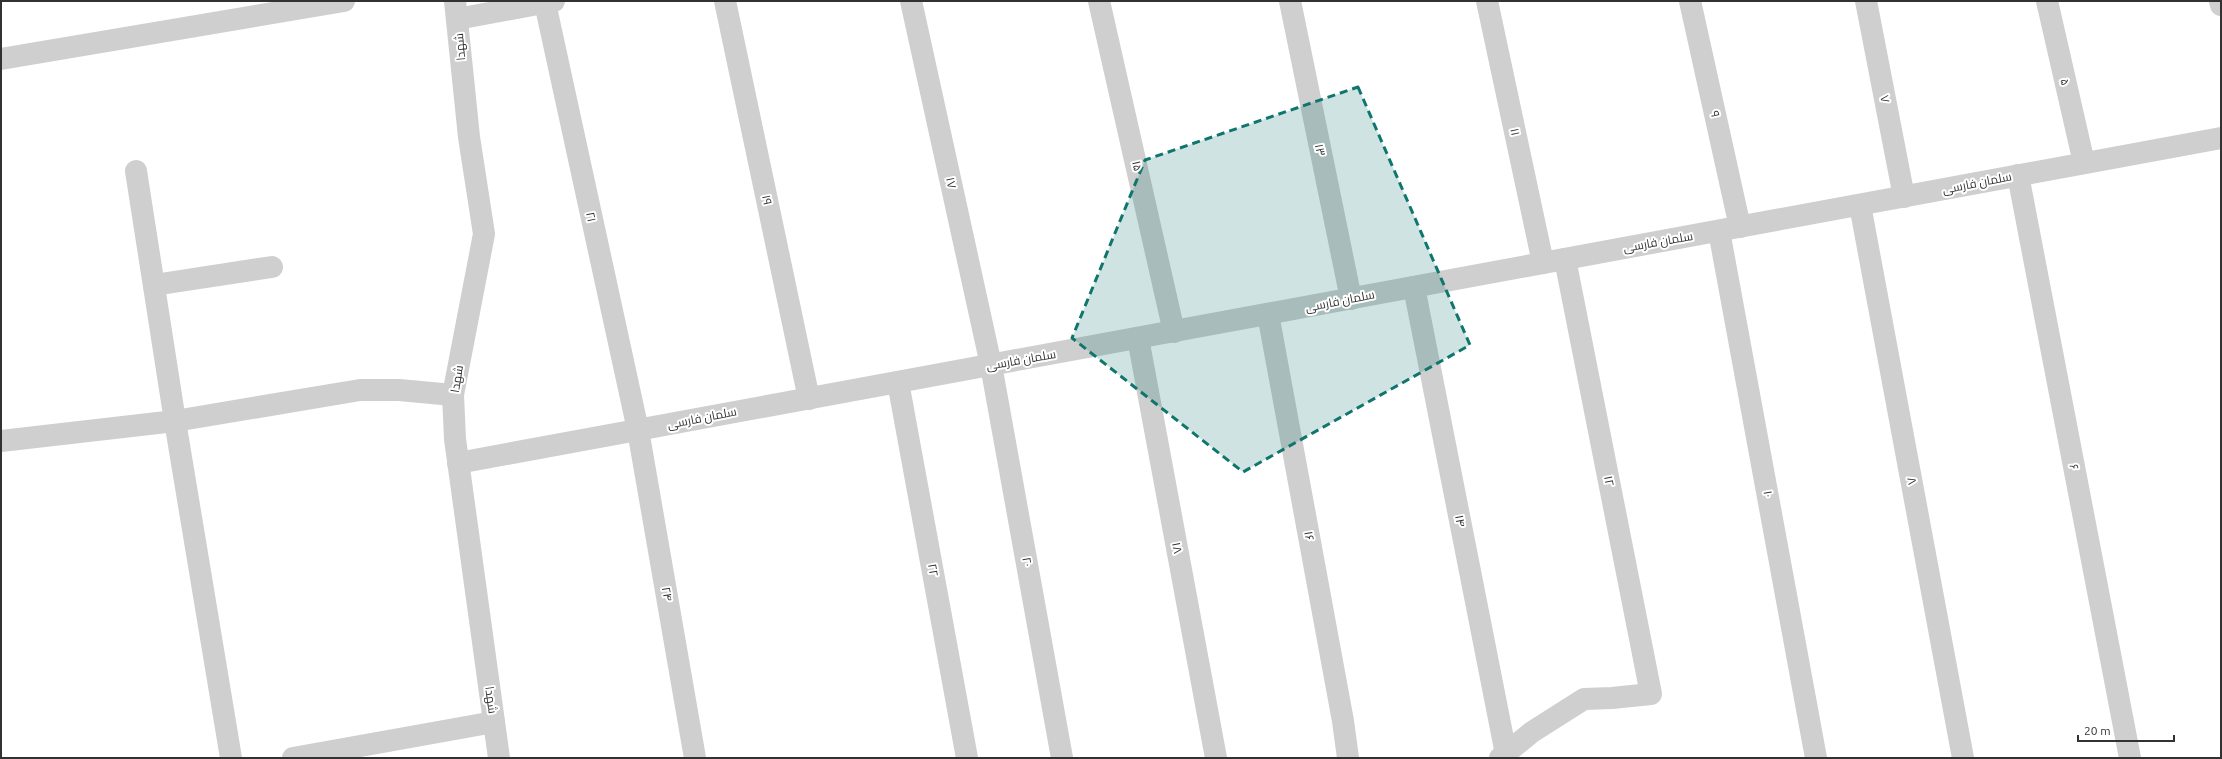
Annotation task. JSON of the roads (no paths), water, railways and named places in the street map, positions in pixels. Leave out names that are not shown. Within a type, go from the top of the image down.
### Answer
[{"type":"street","points":[[1,59],[344,1]]},
{"type":"street","name":"۱۹","points":[[725,1],[809,399]]},
{"type":"street","name":"۱۷","points":[[911,1],[991,365]]},
{"type":"street","name":"۱۵","points":[[1100,1],[1174,332]]},
{"type":"street","name":"۱۳","points":[[1290,1],[1351,299]]},
{"type":"street","name":"۱۱","points":[[1487,1],[1543,263]]},
{"type":"street","name":"۹","points":[[1690,1],[1730,229]]},
{"type":"street","name":"۷","points":[[1866,1],[1904,197]]},
{"type":"street","name":"۵","points":[[2047,1],[2084,163]]},
{"type":"street","points":[[2220,1],[2221,5]]},
{"type":"street","points":[[456,10],[549,2]]},
{"type":"street","name":"۲۱","points":[[549,2],[638,430]]},
{"type":"street","name":"شهدا","points":[[456,10],[469,137],[484,234],[453,395],[455,440],[499,758]]},
{"type":"street","name":"سلمان فارسی","points":[[458,463],[2221,138]]},
{"type":"street","points":[[136,171],[175,421],[231,758]]},
{"type":"street","name":"۶","points":[[2018,175],[2130,758]]},
{"type":"street","name":"۸","points":[[1860,205],[1963,758]]},
{"type":"street","name":"۱۰","points":[[1730,229],[1816,758]]},
{"type":"street","name":"۱۲","points":[[1503,756],[1539,727],[1584,699],[1651,694],[1565,259]]},
{"type":"street","points":[[154,285],[272,267]]},
{"type":"street","name":"۱۴","points":[[1414,287],[1503,756]]},
{"type":"street","name":"۱۶","points":[[1268,314],[1343,721],[1348,758]]},
{"type":"street","name":"۱۸","points":[[1138,338],[1216,758]]},
{"type":"street","name":"۲۰","points":[[991,365],[1062,758]]},
{"type":"street","name":"۲۲","points":[[898,382],[967,758]]},
{"type":"street","points":[[1,441],[175,421],[360,390],[400,390],[453,395]]},
{"type":"street","name":"۲۴","points":[[638,430],[695,758]]},
{"type":"street","points":[[293,758],[494,722]]}]
